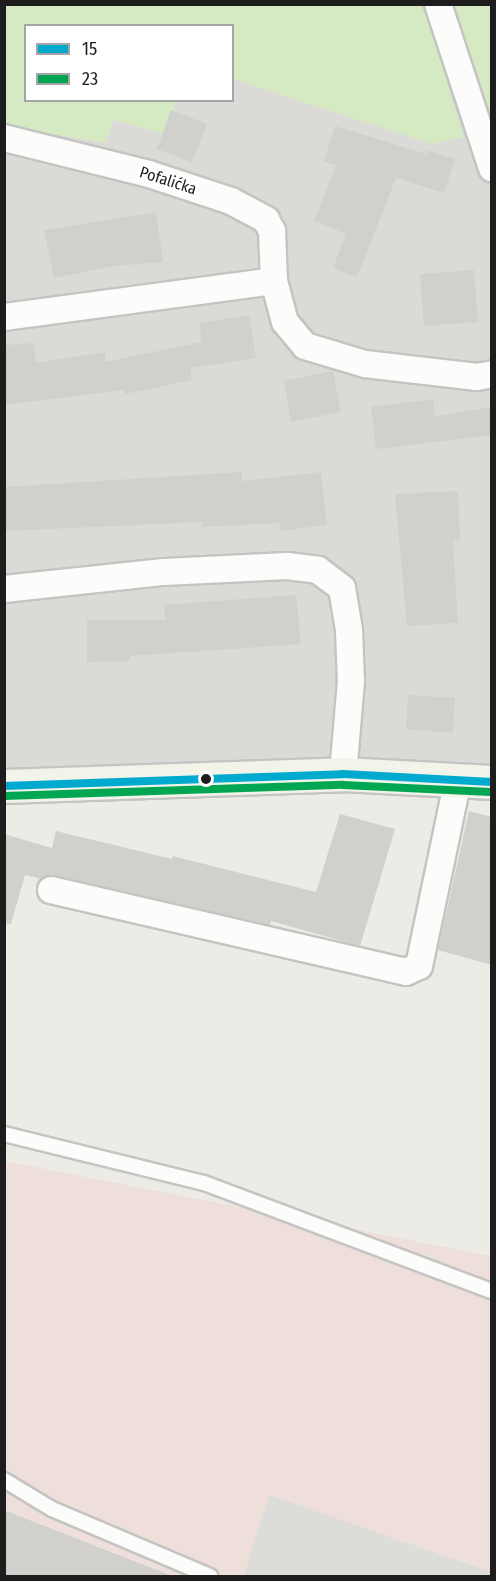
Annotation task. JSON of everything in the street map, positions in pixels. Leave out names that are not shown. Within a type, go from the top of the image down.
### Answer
[{"type":"main road","points":[[4,786],[343,774],[492,782]]},
{"type":"street","points":[[438,4],[492,168]]},
{"type":"street","name":"Pofalićka","points":[[4,138],[149,174],[231,201],[266,220],[272,231],[274,281],[285,322],[305,346],[365,364],[477,377],[492,374]]},
{"type":"street","points":[[4,317],[274,281]]},
{"type":"street","points":[[4,589],[164,572],[287,566],[318,570],[342,588],[349,630],[351,681],[343,774]]},
{"type":"street","points":[[51,890],[406,972],[419,966],[458,780]]},
{"type":"lane","points":[[4,1134],[204,1183],[492,1291]]},
{"type":"lane","points":[[4,1480],[52,1509],[210,1576]]},
{"type":"shaded area","points":[[4,5],[491,5],[491,784],[5,805]]},
{"type":"shaded area","points":[[4,1161],[491,1256],[491,1576],[174,1576],[5,1510]]},
{"type":"shaded area","points":[[269,1495],[491,1572],[491,1576],[244,1576]]},
{"type":"green space","points":[[4,5],[424,5],[464,137],[432,144],[234,79],[234,24],[24,24],[24,102],[176,102],[166,134],[113,120],[106,143],[5,126]]},
{"type":"green space","points":[[449,5],[491,5],[491,142]]},
{"type":"building","points":[[171,110],[207,124],[192,162],[157,149]]},
{"type":"building","points":[[335,126],[426,154],[427,150],[455,159],[444,193],[396,178],[357,277],[333,268],[346,234],[314,221],[336,165],[324,161]]},
{"type":"building","points":[[156,212],[163,262],[114,266],[54,278],[44,230]]},
{"type":"building","points":[[474,270],[478,322],[424,326],[420,274]]},
{"type":"building","points":[[249,315],[256,358],[190,368],[192,380],[125,394],[124,390],[4,405],[4,345],[34,343],[36,363],[105,352],[106,362],[202,342],[199,323]]},
{"type":"building","points":[[333,371],[341,412],[291,422],[284,381]]},
{"type":"building","points":[[433,399],[435,416],[492,407],[492,435],[376,449],[371,407]]},
{"type":"building","points":[[242,472],[242,481],[321,472],[327,525],[280,531],[279,523],[202,527],[202,522],[4,531],[4,487]]},
{"type":"building","points":[[458,491],[460,540],[453,540],[458,623],[407,626],[395,494]]},
{"type":"building","points":[[296,595],[301,644],[130,656],[130,661],[87,662],[87,620],[165,620],[164,605]]},
{"type":"building","points":[[408,695],[455,698],[453,733],[406,729]]},
{"type":"building","points":[[469,811],[492,817],[492,965],[438,950]]},
{"type":"building","points":[[340,814],[395,829],[360,946],[271,921],[270,925],[54,875],[41,879],[25,875],[11,924],[4,923],[4,834],[52,848],[56,831],[172,859],[173,856],[316,892]]},
{"type":"building","points":[[4,1510],[170,1575],[170,1576],[4,1576]]},
{"type":"transit line","name":"15","points":[[4,786],[343,774],[492,782]]},
{"type":"transit line","name":"23","points":[[4,796],[343,785],[491,792]]}]
